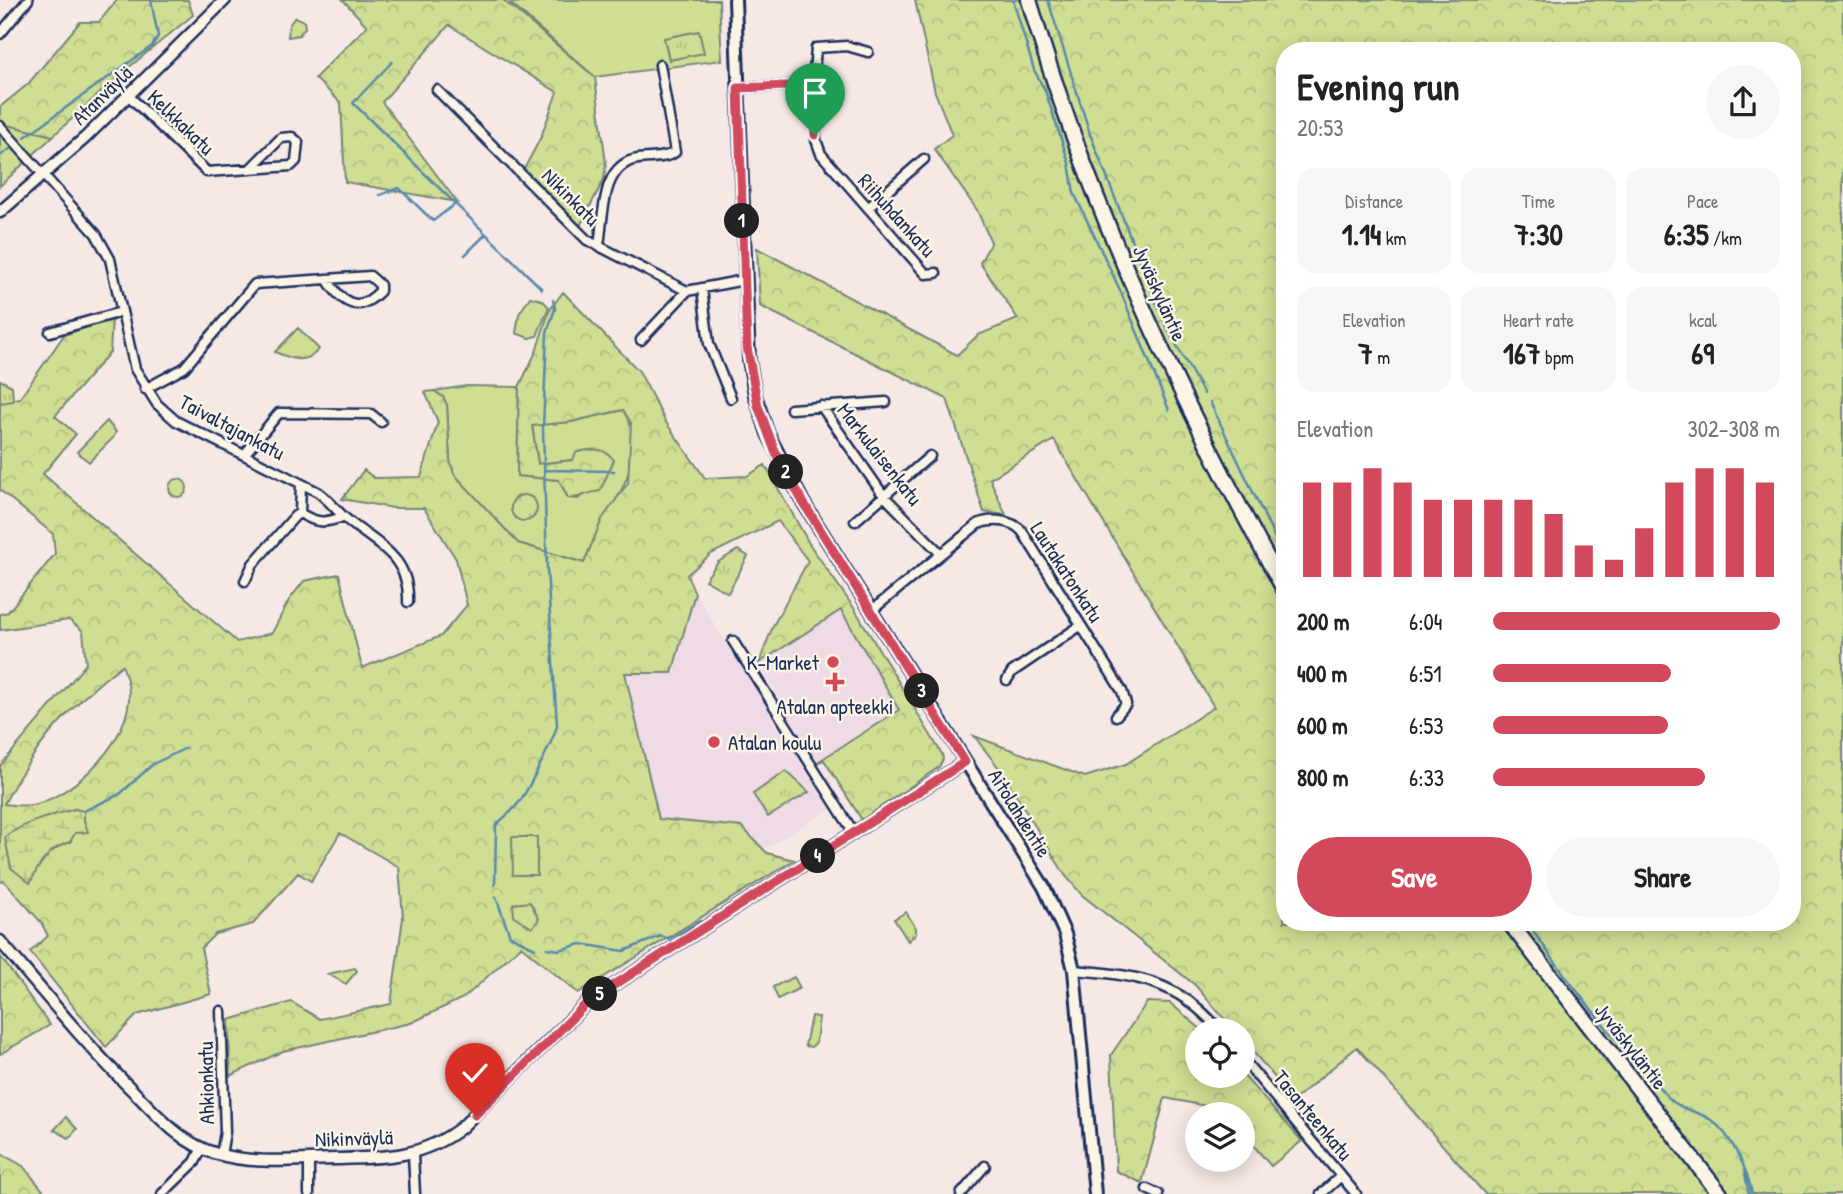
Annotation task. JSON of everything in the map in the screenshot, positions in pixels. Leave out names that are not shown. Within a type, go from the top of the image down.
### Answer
[{"type":"highway","name":"Jyväskyläntie","points":[[1029,0],[1110,232],[1152,329],[1230,490],[1276,574]]},
{"type":"highway","name":"Jyväskyläntie","points":[[1516,931],[1720,1194]]},
{"type":"main road","name":"Aitolahdentie","points":[[735,0],[744,279],[750,369],[768,434],[798,494],[1044,887],[1065,934],[1074,970],[1095,1194]]},
{"type":"street","points":[[0,34],[28,0]]},
{"type":"street","name":"Atanväylä","points":[[0,212],[129,96],[225,0]]},
{"type":"street","name":"Riihuhdankatu","points":[[868,52],[847,46],[816,48],[813,85],[816,140],[821,155],[926,274],[936,273]]},
{"type":"street","points":[[599,245],[610,179],[616,167],[625,162],[675,152],[660,65]]},
{"type":"street","points":[[738,88],[813,85]]},
{"type":"street","name":"Nikinkatu","points":[[437,90],[587,240],[687,292]]},
{"type":"street","name":"Kelkkakatu","points":[[129,96],[207,172],[250,169],[290,166],[296,161],[298,142],[292,137],[281,138],[250,169]]},
{"type":"street","name":"Taivaltajankatu","points":[[0,126],[96,234],[110,259],[135,369],[145,389],[176,421],[333,503],[343,517],[396,557],[408,592],[408,602]]},
{"type":"street","points":[[868,208],[924,159]]},
{"type":"street","points":[[145,389],[184,368],[255,284],[370,276],[380,285],[380,291],[370,302],[360,306],[349,303],[327,279]]},
{"type":"street","points":[[641,340],[687,292],[744,279]]},
{"type":"street","points":[[702,289],[709,344],[731,398]]},
{"type":"street","points":[[50,331],[121,312]]},
{"type":"street","points":[[791,409],[886,402]]},
{"type":"street","name":"Markulaisenkatu","points":[[821,406],[884,496],[940,553]]},
{"type":"street","points":[[244,456],[279,413],[371,414],[381,422]]},
{"type":"street","points":[[855,521],[930,457]]},
{"type":"street","points":[[245,581],[253,564],[300,513],[301,484]]},
{"type":"street","points":[[300,513],[313,522],[325,523],[343,517]]},
{"type":"street","name":"Lautakatonkatu","points":[[871,611],[940,553],[985,521],[1017,526],[1126,698],[1125,708],[1116,716]]},
{"type":"street","points":[[1007,680],[1012,672],[1080,626]]},
{"type":"street","points":[[733,641],[854,833]]},
{"type":"street","name":"Nikinväylä","points":[[0,941],[79,1037],[173,1129],[202,1148],[221,1155],[250,1160],[376,1158],[413,1154],[441,1142],[462,1127],[589,1001],[965,762]]},
{"type":"street","points":[[1074,970],[1146,979],[1172,989],[1195,1004],[1208,1018]]},
{"type":"street","name":"Ahkionkatu","points":[[221,1155],[225,1135],[222,1011]]},
{"type":"street","name":"Tasanteenkatu","points":[[1255,1073],[1356,1194]]},
{"type":"street","name":"Ahkionkatu","points":[[162,1194],[197,1159],[202,1148]]},
{"type":"street","points":[[413,1154],[415,1194]]},
{"type":"street","points":[[309,1160],[309,1194]]},
{"type":"street","points":[[961,1194],[985,1166]]},
{"type":"street","points":[[1321,1194],[1342,1177]]},
{"type":"street","points":[[1147,1189],[1158,1194]]},
{"type":"shaded area","name":"Atalan koulu","points":[[695,593],[830,809],[770,846],[762,848],[742,827],[659,819],[625,673],[672,673]]},
{"type":"shaded area","points":[[841,610],[900,710],[816,763],[759,663]]},
{"type":"green space","points":[[117,0],[188,0],[193,15],[122,73],[53,136],[8,125],[0,130],[0,107],[28,84],[80,22],[99,22]]},
{"type":"green space","points":[[343,0],[503,0],[595,77],[606,164],[604,179],[580,226],[524,169],[541,137],[557,92],[449,25],[382,102],[457,202],[345,182],[341,103],[315,78],[367,26]]},
{"type":"green space","points":[[547,0],[719,0],[722,60],[595,77],[510,3]]},
{"type":"green space","points":[[915,0],[1843,0],[1843,1194],[1485,1194],[1357,1047],[1294,1100],[1255,1054],[1255,1018],[1224,1018],[1195,985],[1082,895],[1065,875],[1002,772],[974,736],[1085,777],[1126,764],[1214,707],[1054,440],[990,479],[1006,515],[984,512],[947,399],[760,306],[757,248],[957,355],[978,335],[1018,319],[980,263],[991,242],[977,210],[934,149],[952,135],[935,92]]},
{"type":"green space","points":[[295,17],[304,21],[305,28],[299,35],[288,37],[289,25]]},
{"type":"green space","points":[[699,31],[704,53],[669,60],[664,38]]},
{"type":"green space","points":[[8,125],[53,136],[0,186],[0,130]]},
{"type":"green space","points":[[563,292],[639,371],[665,421],[705,478],[747,476],[765,465],[810,545],[854,608],[942,754],[939,767],[862,820],[824,760],[816,763],[899,710],[841,610],[759,663],[773,626],[808,561],[778,521],[711,554],[687,575],[695,593],[672,673],[625,673],[659,819],[742,827],[767,853],[794,860],[578,993],[521,946],[465,997],[411,1023],[283,1051],[230,1076],[229,1020],[291,1002],[320,1019],[391,1004],[403,918],[399,867],[340,833],[311,881],[298,873],[253,924],[215,934],[201,948],[211,994],[137,1015],[106,1047],[30,952],[48,936],[41,922],[4,881],[0,882],[0,766],[86,664],[83,631],[69,620],[0,630],[0,614],[8,612],[55,554],[53,534],[0,490],[0,402],[20,398],[64,335],[112,319],[110,352],[55,416],[76,434],[43,474],[237,642],[272,633],[289,600],[304,581],[339,574],[362,668],[441,636],[467,605],[456,559],[424,508],[393,508],[342,499],[364,470],[374,478],[421,477],[438,422],[425,392],[434,391],[443,397],[447,405],[450,460],[454,474],[518,543],[584,563],[602,519],[628,483],[631,423],[623,410],[570,422],[532,426],[538,464],[572,460],[577,452],[588,450],[606,452],[614,460],[600,491],[568,498],[559,480],[517,476],[519,387],[536,352],[549,311]],"holes":[[[122,665],[129,689],[128,710],[122,727],[100,761],[53,798],[33,805],[4,804],[28,763],[55,728],[86,695]],[[75,809],[70,842],[57,845],[37,867],[8,834]],[[512,837],[537,837],[537,875],[513,875]]]},
{"type":"green space","points":[[530,297],[542,300],[549,307],[537,336],[529,338],[516,333],[519,314]]},
{"type":"green space","points":[[298,328],[319,349],[304,359],[275,352]]},
{"type":"green space","points":[[0,380],[12,386],[13,401],[0,403]]},
{"type":"green space","points":[[467,386],[519,387],[517,476],[559,480],[568,498],[578,499],[588,492],[572,460],[538,464],[532,425],[571,422],[623,410],[632,430],[634,450],[630,469],[584,563],[518,543],[454,474],[450,460],[447,405],[443,397],[434,391]]},
{"type":"green space","points":[[107,421],[116,432],[89,462],[77,452]]},
{"type":"green space","points":[[178,479],[184,482],[187,488],[184,494],[178,497],[172,494],[169,488],[172,482]]},
{"type":"green space","points":[[524,495],[533,499],[537,508],[533,517],[524,521],[515,517],[511,508],[515,499]]},
{"type":"green space","points":[[738,550],[748,556],[728,593],[705,580],[718,562]]},
{"type":"green space","points":[[786,771],[809,792],[768,817],[753,794]]},
{"type":"green space","points":[[75,809],[84,811],[88,832],[75,833],[70,842],[51,852],[41,863],[30,883],[11,868],[5,838],[28,824]]},
{"type":"green space","points":[[512,837],[537,837],[537,875],[512,875]]},
{"type":"green space","points":[[530,902],[539,919],[532,928],[514,916],[513,904]]},
{"type":"green space","points":[[906,912],[916,928],[916,934],[908,941],[894,919]]},
{"type":"green space","points":[[0,956],[50,1025],[0,1054]]},
{"type":"green space","points":[[355,968],[357,971],[346,984],[328,974]]},
{"type":"green space","points":[[794,977],[800,988],[778,999],[773,987]]},
{"type":"green space","points":[[1147,1002],[1170,1003],[1188,1018],[1185,1018],[1185,1088],[1255,1088],[1302,1141],[1271,1166],[1255,1147],[1255,1102],[1185,1102],[1165,1098],[1142,1183],[1116,1171],[1111,1055]]},
{"type":"green space","points":[[811,1016],[819,1017],[816,1043],[811,1047],[805,1046]]},
{"type":"green space","points":[[66,1117],[77,1129],[69,1138],[54,1130]]},
{"type":"green space","points":[[0,1153],[23,1166],[46,1194],[0,1194]]},
{"type":"waterway","points":[[25,137],[152,46],[158,36],[151,0]]},
{"type":"waterway","points":[[1013,0],[1034,70],[1045,90],[1069,163],[1074,193],[1120,290],[1169,410]]},
{"type":"waterway","points":[[1048,0],[1090,134],[1153,295],[1170,334],[1204,394]]},
{"type":"waterway","points":[[392,62],[353,103],[542,289]]},
{"type":"waterway","points":[[0,156],[11,148]]},
{"type":"waterway","points":[[380,195],[399,188],[433,221],[454,205]]},
{"type":"waterway","points":[[465,255],[486,234]]},
{"type":"waterway","points":[[495,885],[496,825],[524,795],[557,725],[547,569],[543,428],[547,332],[555,309],[553,300]]},
{"type":"waterway","points":[[1210,402],[1276,540]]},
{"type":"waterway","points":[[545,470],[614,471]]},
{"type":"waterway","points":[[84,811],[120,794],[153,764],[186,748]]},
{"type":"waterway","points":[[496,897],[510,936],[535,948]]},
{"type":"waterway","points":[[547,948],[559,950],[581,944],[624,951],[661,936],[669,939],[700,921]]},
{"type":"waterway","points":[[1533,931],[1594,1013],[1673,1102],[1711,1120],[1726,1135],[1743,1164],[1752,1194]]},
{"type":"waterway","points":[[1745,1174],[1749,1194]]},
{"type":"place","name":"K-Market","points":[[833,662]]},
{"type":"place","name":"Atalan apteekki","points":[[835,682]]},
{"type":"place","name":"Atalan koulu","points":[[714,742]]},
{"type":"route","points":[[475,1115],[575,1012],[589,1001],[965,762],[793,486],[775,451],[755,396],[747,338],[738,88],[813,85],[815,135]]}]
